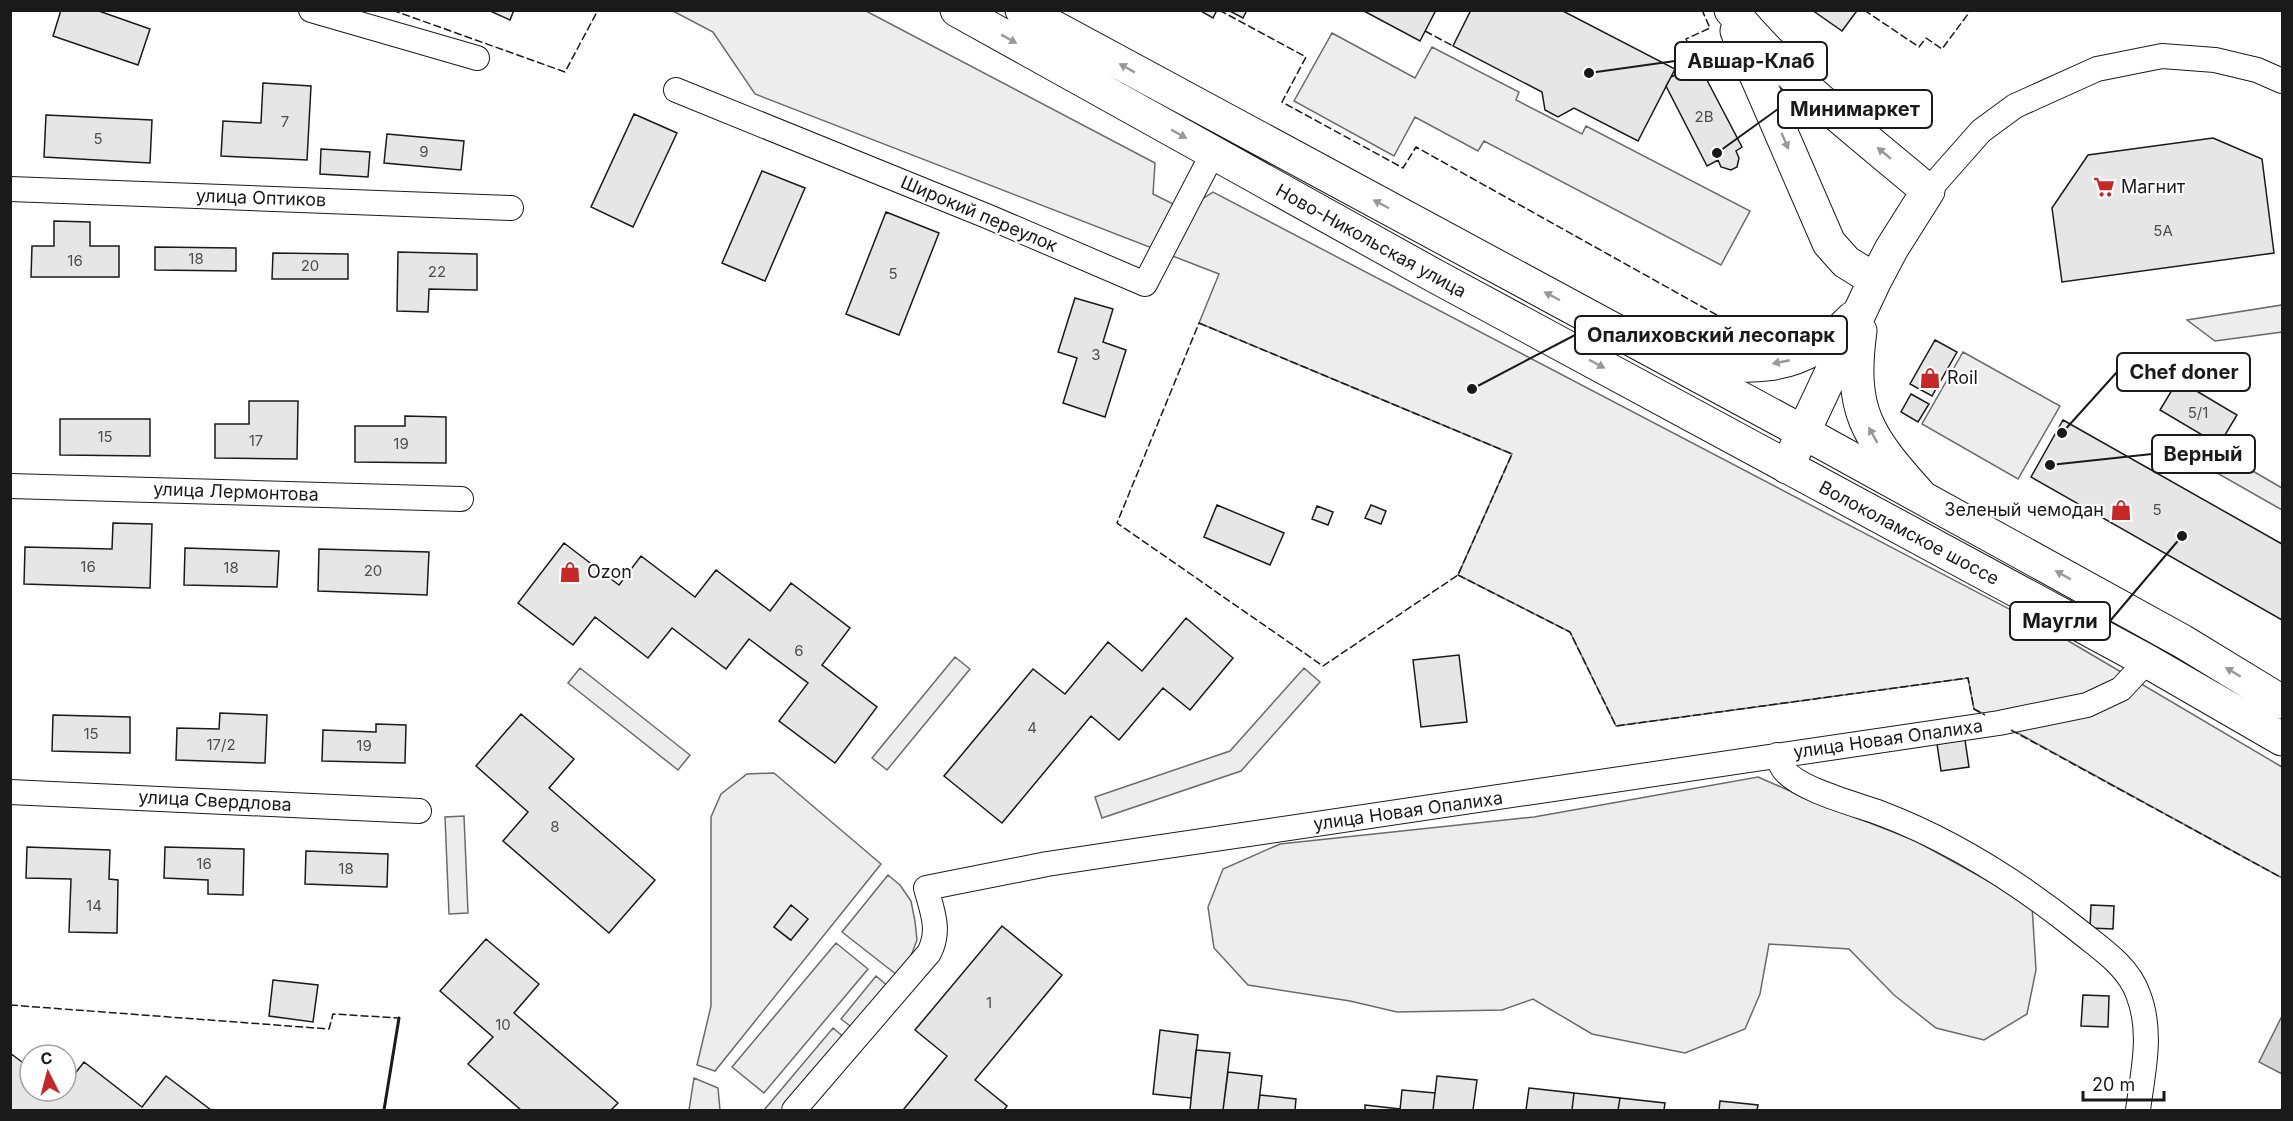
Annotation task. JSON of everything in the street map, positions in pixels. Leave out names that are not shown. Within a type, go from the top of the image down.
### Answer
[{"type":"main road","name":"Ново-Никольская улица","points":[[957,10],[1787,467]]},
{"type":"main road","name":"Ново-Никольская улица","points":[[1022,10],[1803,432]]},
{"type":"main road","points":[[1730,10],[1759,44],[1792,77],[1928,191],[1892,248],[1787,467]]},
{"type":"main road","points":[[1730,10],[1829,243],[1869,294],[1856,378],[1860,406],[1870,433],[1891,463],[1921,497]]},
{"type":"main road","points":[[1659,354],[1731,366],[1762,365],[1794,359],[1821,347],[1842,330],[1869,294]]},
{"type":"main road","name":"Волоколамское шоссе","points":[[1803,432],[2182,641],[2283,702]]},
{"type":"main road","name":"Волоколамское шоссе","points":[[1787,467],[2147,661],[2283,740]]},
{"type":"street","points":[[311,10],[477,58]]},
{"type":"street","points":[[1928,191],[1981,131],[2015,106],[2097,69],[2162,56],[2215,60],[2258,69],[2283,81]]},
{"type":"street","name":"Широкий переулок","points":[[676,90],[1145,284],[1213,153]]},
{"type":"street","name":"улица Оптиков","points":[[10,189],[511,208]]},
{"type":"street","name":"улица Лермонтова","points":[[10,486],[461,499]]},
{"type":"street","name":"улица Новая Опалиха","points":[[794,1110],[929,953],[935,941],[936,925],[926,888],[1089,857],[1999,723],[2087,705],[2121,689],[2147,661]]},
{"type":"street","points":[[1777,755],[1784,771],[1807,787],[1917,827],[1993,868],[2043,902],[2116,960],[2137,991],[2146,1019],[2146,1045],[2138,1110]]},
{"type":"street","name":"улица Свердлова","points":[[10,792],[419,811]]},
{"type":"shaded area","points":[[673,11],[866,11],[1155,163],[1153,194],[1185,210],[1213,192],[2055,633],[2282,767],[2282,878],[1974,709],[1968,678],[1616,726],[1570,632],[1458,575],[1512,454],[1199,323],[1219,274],[755,94],[713,32]]},
{"type":"shaded area","points":[[1332,33],[1415,78],[1432,47],[1519,92],[1516,100],[1582,134],[1586,126],[1750,211],[1721,265],[1484,141],[1478,151],[1415,117],[1394,156],[1294,101]]},
{"type":"shaded area","points":[[2282,305],[2282,332],[2215,341],[2187,320]]},
{"type":"shaded area","points":[[1963,352],[2060,406],[2018,479],[1922,424]]},
{"type":"shaded area","points":[[2227,456],[2282,488],[2282,510],[2217,473]]},
{"type":"shaded area","points":[[955,657],[970,669],[887,770],[872,758]]},
{"type":"shaded area","points":[[580,668],[690,755],[678,770],[568,683]]},
{"type":"shaded area","points":[[1304,668],[1320,682],[1241,771],[1102,818],[1095,797],[1230,751]]},
{"type":"shaded area","points":[[774,773],[881,864],[715,1071],[697,1065],[711,1006],[711,817],[721,794],[747,774]],"holes":[[[791,906],[791,940],[774,927]]]},
{"type":"shaded area","points":[[1758,777],[1914,840],[2032,905],[2036,970],[2027,1014],[1984,1040],[1936,1028],[1894,995],[1849,949],[1769,944],[1760,994],[1745,1029],[1685,1053],[1592,1034],[1533,999],[1502,1010],[1397,1012],[1350,1001],[1248,985],[1214,948],[1208,907],[1223,869],[1280,844],[1534,817]]},
{"type":"shaded area","points":[[464,816],[468,913],[449,914],[445,817]]},
{"type":"shaded area","points":[[888,875],[900,885],[911,901],[917,940],[911,956],[897,975],[842,932]]},
{"type":"shaded area","points":[[836,943],[868,969],[764,1093],[732,1067]]},
{"type":"shaded area","points":[[876,976],[889,987],[854,1029],[841,1019]]},
{"type":"shaded area","points":[[2282,1016],[2282,1074],[2259,1062]]},
{"type":"shaded area","points":[[833,1028],[846,1039],[786,1110],[764,1110]]},
{"type":"shaded area","points":[[694,1078],[718,1088],[720,1110],[689,1110]]},
{"type":"building","points":[[61,10],[96,10],[150,29],[138,65],[53,36]]},
{"type":"building","points":[[488,10],[514,10],[510,20]]},
{"type":"building","points":[[1199,10],[1217,10],[1213,18]]},
{"type":"building","points":[[1228,10],[1247,10],[1243,18]]},
{"type":"building","points":[[1362,10],[1436,10],[1420,41]]},
{"type":"building","points":[[1471,10],[1561,10],[1675,69],[1638,141],[1574,108],[1558,117],[1545,110],[1542,92],[1453,46]]},
{"type":"building","points":[[1812,10],[1854,10],[1856,12],[1842,31]]},
{"type":"building","points":[[1698,63],[1742,147],[1736,151],[1739,158],[1737,167],[1731,170],[1721,167],[1718,160],[1707,166],[1666,86],[1671,77]]},
{"type":"building","points":[[263,83],[311,86],[307,160],[221,156],[223,121],[261,123]]},
{"type":"building","points":[[634,114],[677,133],[633,227],[591,207]]},
{"type":"building","points":[[46,115],[152,120],[150,163],[44,157]]},
{"type":"building","points":[[387,134],[464,141],[461,170],[384,163]]},
{"type":"building","points":[[2213,138],[2262,159],[2274,253],[2062,282],[2052,208],[2088,155]]},
{"type":"building","points":[[321,149],[370,152],[368,177],[320,174]]},
{"type":"building","points":[[762,171],[805,188],[765,281],[722,263]]},
{"type":"building","points":[[886,212],[939,233],[899,335],[846,314]]},
{"type":"building","points":[[54,221],[90,222],[90,246],[119,246],[119,277],[31,277],[32,246],[54,246]]},
{"type":"building","points":[[155,247],[236,248],[236,271],[155,270]]},
{"type":"building","points":[[398,252],[477,254],[477,290],[429,289],[428,312],[397,311]]},
{"type":"building","points":[[273,253],[348,254],[348,279],[272,279]]},
{"type":"building","points":[[1075,298],[1113,309],[1103,342],[1126,350],[1105,417],[1063,403],[1077,358],[1058,352]]},
{"type":"building","points":[[1935,340],[1957,352],[1932,396],[1910,384]]},
{"type":"building","points":[[2178,380],[2237,415],[2219,445],[2160,410]]},
{"type":"building","points":[[1911,394],[1929,404],[1918,422],[1901,412]]},
{"type":"building","points":[[249,401],[298,401],[297,459],[215,458],[215,424],[249,424]]},
{"type":"building","points":[[405,416],[446,417],[446,463],[355,462],[355,426],[405,426]]},
{"type":"building","points":[[60,419],[150,419],[150,456],[60,455]]},
{"type":"building","points":[[2063,420],[2282,544],[2282,620],[2031,477]]},
{"type":"building","points":[[1217,505],[1284,533],[1270,565],[1204,537]]},
{"type":"building","points":[[1371,505],[1386,511],[1381,524],[1365,518]]},
{"type":"building","points":[[1317,506],[1333,512],[1328,525],[1312,519]]},
{"type":"building","points":[[113,523],[152,524],[150,588],[24,584],[25,547],[112,549]]},
{"type":"building","points":[[564,543],[619,585],[641,556],[695,597],[716,570],[770,611],[791,583],[850,628],[822,665],[877,707],[835,763],[779,721],[808,683],[749,639],[726,669],[672,628],[648,658],[595,617],[573,645],[518,603]]},
{"type":"building","points":[[185,548],[279,551],[277,587],[184,585]]},
{"type":"building","points":[[319,549],[429,552],[427,595],[318,591]]},
{"type":"building","points":[[1186,618],[1233,658],[1190,710],[1163,688],[1119,740],[1091,716],[1002,823],[944,776],[1033,669],[1065,694],[1108,642],[1142,671]]},
{"type":"building","points":[[1459,655],[1467,722],[1421,727],[1413,660]]},
{"type":"building","points":[[220,713],[267,715],[265,763],[176,760],[177,728],[219,729]]},
{"type":"building","points":[[521,714],[574,759],[549,788],[655,880],[609,933],[503,841],[528,812],[476,766]]},
{"type":"building","points":[[53,715],[130,717],[130,753],[52,751]]},
{"type":"building","points":[[376,724],[406,725],[405,763],[322,761],[323,730],[376,732]]},
{"type":"building","points":[[1965,740],[1969,767],[1941,771],[1937,744]]},
{"type":"building","points":[[27,847],[110,850],[109,879],[118,880],[117,933],[69,932],[71,879],[26,878]]},
{"type":"building","points":[[165,847],[244,849],[243,895],[208,894],[208,880],[164,878]]},
{"type":"building","points":[[306,851],[388,854],[387,887],[305,884]]},
{"type":"building","points":[[791,905],[808,919],[791,940],[774,927]]},
{"type":"building","points":[[2091,905],[2114,906],[2113,929],[2090,928]]},
{"type":"building","points":[[1002,926],[1062,975],[975,1080],[1007,1106],[1004,1110],[903,1110],[947,1056],[915,1030]]},
{"type":"building","points":[[486,939],[539,984],[514,1013],[618,1103],[611,1110],[521,1110],[468,1064],[493,1037],[440,991]]},
{"type":"building","points":[[273,980],[318,985],[313,1022],[269,1016]]},
{"type":"building","points":[[2083,995],[2109,996],[2108,1027],[2081,1026]]},
{"type":"building","points":[[1160,1030],[1198,1035],[1191,1098],[1153,1094]]},
{"type":"building","points":[[1196,1050],[1230,1053],[1223,1110],[1190,1110]]},
{"type":"building","points":[[10,1053],[18,1059],[18,1103],[78,1103],[78,1070],[84,1062],[142,1107],[166,1076],[211,1110],[10,1110]]},
{"type":"building","points":[[1228,1072],[1262,1076],[1258,1110],[1223,1110]]},
{"type":"building","points":[[1437,1076],[1477,1080],[1473,1110],[1433,1110]]},
{"type":"building","points":[[1529,1088],[1574,1093],[1572,1110],[1526,1110]]},
{"type":"building","points":[[1402,1090],[1435,1093],[1433,1110],[1400,1110]]},
{"type":"building","points":[[1574,1093],[1620,1098],[1618,1110],[1572,1110]]},
{"type":"building","points":[[1260,1095],[1296,1099],[1295,1110],[1258,1110]]},
{"type":"building","points":[[1620,1098],[1665,1103],[1664,1110],[1618,1110]]},
{"type":"building","points":[[1720,1101],[1758,1105],[1757,1110],[1719,1110]]},
{"type":"building","points":[[1365,1105],[1400,1109],[1400,1110],[1365,1110]]},
{"type":"fence","points":[[392,10],[565,72],[598,10]]},
{"type":"fence","points":[[1219,10],[1306,57],[1282,102],[1403,168],[1416,147],[1724,319]]},
{"type":"fence","points":[[1698,63],[1686,39],[1710,28],[1702,10]]},
{"type":"fence","points":[[1864,10],[1919,47],[1926,38],[1942,49],[1971,10]]},
{"type":"fence","points":[[1425,31],[1453,46]]},
{"type":"fence","points":[[1199,323],[1512,454],[1458,575],[1323,666],[1117,523],[1199,323]]},
{"type":"fence","points":[[1458,575],[1570,632],[1616,726],[1968,678],[1974,709],[1985,715]]},
{"type":"fence","points":[[2011,730],[2282,878]]},
{"type":"fence","points":[[10,1005],[329,1029],[333,1014],[399,1018]]},
{"type":"wall","points":[[384,1110],[399,1018]]},
{"type":"place","name":"Авшар-Клаб","points":[[1589,73]]},
{"type":"place","name":"Минимаркет","points":[[1717,153]]},
{"type":"place","name":"Магнит","points":[[2104,187]]},
{"type":"place","name":"Roil","points":[[1930,378]]},
{"type":"place","name":"Опалиховский лесопарк","points":[[1472,389]]},
{"type":"place","name":"Chef doner","points":[[2062,433]]},
{"type":"place","name":"Верный","points":[[2050,465]]},
{"type":"place","name":"Зеленый чемодан","points":[[2121,510]]},
{"type":"place","name":"Маугли","points":[[2182,536]]},
{"type":"place","name":"Ozon","points":[[570,572]]}]
